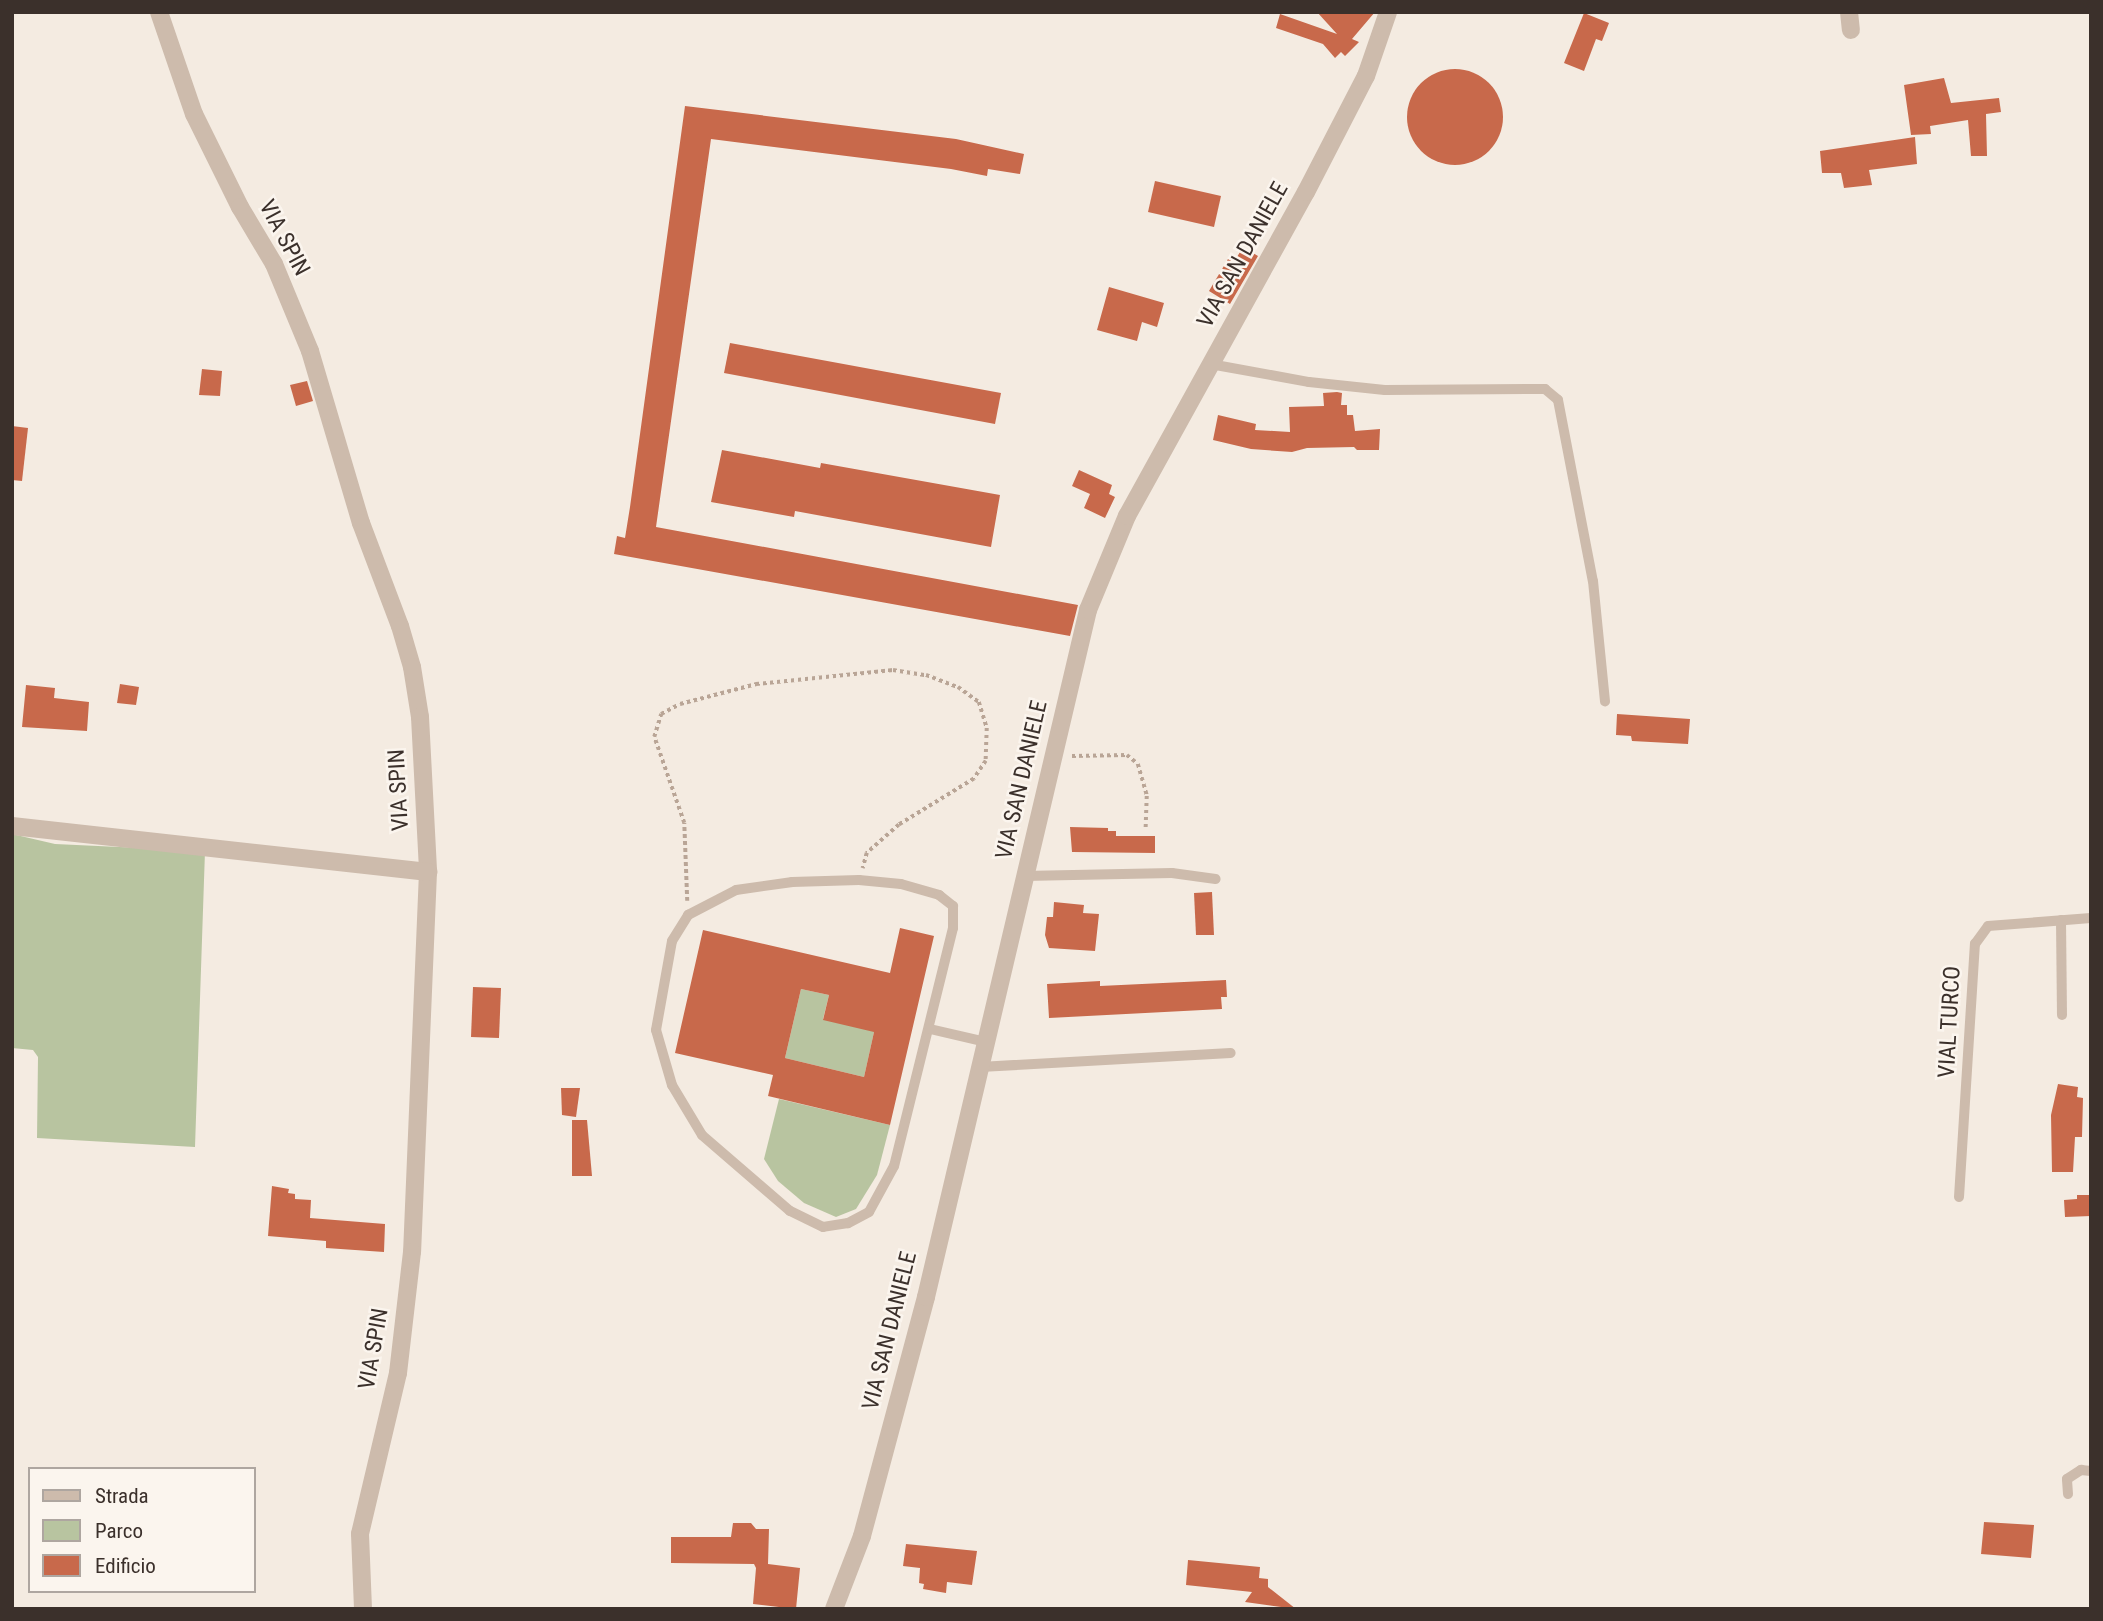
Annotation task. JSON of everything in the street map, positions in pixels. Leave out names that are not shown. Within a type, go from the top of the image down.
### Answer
[{"type":"street","name":"VIA SPIN","points":[[159,12],[194,114],[240,207],[274,264],[310,351],[361,523],[400,626],[412,667],[420,717],[428,872],[412,1252],[398,1373],[360,1534],[363,1609]]},
{"type":"street","name":"VIA SAN DANIELE","points":[[834,1609],[862,1536],[926,1297],[1088,610],[1127,516],[1306,192],[1366,76],[1388,12]]},
{"type":"street","points":[[12,825],[428,872]]},
{"type":"lane","points":[[1209,364],[1309,382],[1385,390],[1545,389],[1558,400],[1593,581],[1605,701]]},
{"type":"lane","points":[[1024,876],[1172,873],[1216,879]]},
{"type":"lane","points":[[859,880],[901,884],[939,895],[953,906],[953,928],[894,1166],[869,1212],[848,1223],[823,1227],[790,1211],[702,1135],[672,1084],[656,1030],[672,941],[688,915],[736,890],[792,882],[859,880]]},
{"type":"lane","name":"VIAL TURCO","points":[[1959,1197],[1975,944],[1988,926],[2091,918]]},
{"type":"lane","points":[[2061,920],[2062,1016]]},
{"type":"lane","points":[[930,1029],[986,1042]]},
{"type":"lane","points":[[980,1067],[1231,1054]]},
{"type":"lane","points":[[2068,1494],[2067,1479],[2081,1470],[2091,1471]]},
{"type":"path","points":[[688,915],[684,823],[654,737],[661,714],[680,704],[756,684],[892,670],[926,675],[958,687],[979,702],[987,728],[986,761],[974,779],[899,825],[867,853],[859,880]]},
{"type":"path","points":[[1052,757],[1127,755],[1138,764],[1144,778],[1146,828]]},
{"type":"green space","points":[[12,834],[55,844],[205,851],[195,1147],[37,1138],[38,1057],[33,1050],[12,1048]]},
{"type":"green space","points":[[801,989],[829,995],[823,1019],[876,1023],[864,1077],[785,1058]]},
{"type":"green space","points":[[779,1099],[890,1125],[877,1175],[856,1209],[836,1217],[804,1203],[778,1181],[764,1159]]},
{"type":"building","points":[[1317,12],[1375,12],[1352,39],[1359,42],[1345,56],[1341,52],[1335,58],[1323,44],[1276,28],[1280,14],[1337,34]]},
{"type":"building","points":[[1584,13],[1609,23],[1602,41],[1596,39],[1584,71],[1564,63]]},
{"type":"building","points":[[1455,69],[1474,72],[1489,83],[1500,98],[1503,117],[1500,136],[1489,151],[1474,162],[1455,165],[1436,162],[1421,151],[1410,136],[1407,117],[1410,98],[1421,83],[1436,72]]},
{"type":"building","points":[[1944,78],[1951,103],[1999,98],[2001,112],[1986,114],[1987,156],[1971,156],[1968,120],[1930,126],[1931,134],[1911,135],[1904,85]]},
{"type":"building","points":[[685,106],[956,139],[1024,154],[1020,174],[988,169],[987,176],[951,169],[711,139],[656,527],[1078,605],[1070,636],[614,554],[617,536],[625,538],[630,507]]},
{"type":"building","points":[[1915,137],[1917,164],[1869,170],[1872,185],[1844,188],[1841,173],[1822,173],[1820,151]]},
{"type":"building","points":[[1155,181],[1221,196],[1214,227],[1148,212]]},
{"type":"building","points":[[1243,247],[1258,256],[1230,304],[1209,291],[1228,259],[1234,262]]},
{"type":"building","points":[[1109,287],[1164,303],[1157,327],[1142,322],[1137,341],[1097,330]]},
{"type":"building","points":[[730,343],[1001,393],[995,424],[724,373]]},
{"type":"building","points":[[202,369],[222,371],[220,396],[199,395]]},
{"type":"building","points":[[307,381],[313,401],[296,406],[290,385]]},
{"type":"building","points":[[1323,393],[1342,393],[1341,405],[1347,405],[1347,415],[1353,415],[1355,431],[1380,429],[1379,450],[1357,450],[1354,447],[1307,448],[1292,452],[1251,449],[1213,440],[1218,415],[1256,424],[1255,430],[1290,432],[1289,407],[1324,406]]},
{"type":"building","points":[[12,426],[28,428],[22,481],[12,480]]},
{"type":"building","points":[[722,450],[820,468],[821,463],[1000,495],[991,547],[795,511],[794,517],[711,502]]},
{"type":"building","points":[[1079,470],[1112,485],[1109,494],[1115,497],[1105,518],[1084,508],[1090,494],[1072,486]]},
{"type":"building","points":[[120,684],[139,687],[136,705],[117,703]]},
{"type":"building","points":[[26,685],[55,688],[54,698],[89,702],[87,731],[22,727]]},
{"type":"building","points":[[1617,714],[1690,719],[1688,744],[1632,741],[1631,736],[1616,735]]},
{"type":"building","points":[[1070,827],[1108,828],[1108,831],[1116,831],[1116,836],[1155,836],[1155,853],[1072,852]]},
{"type":"building","points":[[1212,892],[1214,935],[1196,935],[1194,893]]},
{"type":"building","points":[[1054,902],[1084,905],[1083,913],[1099,914],[1095,951],[1049,948],[1045,935],[1047,917],[1053,917]]},
{"type":"building","points":[[900,928],[934,936],[890,1125],[768,1096],[773,1075],[675,1053],[703,930],[890,973]],"holes":[[[801,989],[829,995],[823,1020],[874,1032],[864,1077],[785,1058]]]},
{"type":"building","points":[[1226,980],[1227,997],[1221,997],[1222,1009],[1049,1018],[1047,984],[1100,981],[1100,986]]},
{"type":"building","points":[[473,987],[501,988],[499,1038],[471,1037]]},
{"type":"building","points":[[2058,1084],[2078,1087],[2077,1097],[2083,1098],[2082,1137],[2075,1137],[2073,1172],[2052,1172],[2051,1115]]},
{"type":"building","points":[[561,1088],[580,1088],[576,1117],[562,1115]]},
{"type":"building","points":[[572,1120],[587,1120],[592,1176],[572,1176]]},
{"type":"building","points":[[272,1186],[289,1189],[288,1193],[295,1194],[295,1199],[311,1200],[310,1218],[385,1224],[384,1252],[326,1248],[326,1241],[268,1236]]},
{"type":"building","points":[[2077,1195],[2091,1195],[2091,1216],[2065,1217],[2064,1200],[2077,1199]]},
{"type":"building","points":[[1984,1522],[2034,1525],[2031,1558],[1981,1554]]},
{"type":"building","points":[[733,1523],[751,1523],[756,1529],[769,1529],[768,1564],[800,1568],[796,1609],[753,1604],[754,1564],[671,1563],[671,1537],[731,1537]]},
{"type":"building","points":[[906,1544],[977,1551],[972,1585],[947,1582],[946,1593],[923,1589],[924,1584],[919,1583],[920,1568],[903,1566]]},
{"type":"building","points":[[1188,1560],[1260,1567],[1259,1578],[1268,1579],[1268,1587],[1296,1609],[1245,1602],[1252,1592],[1186,1585]]}]
